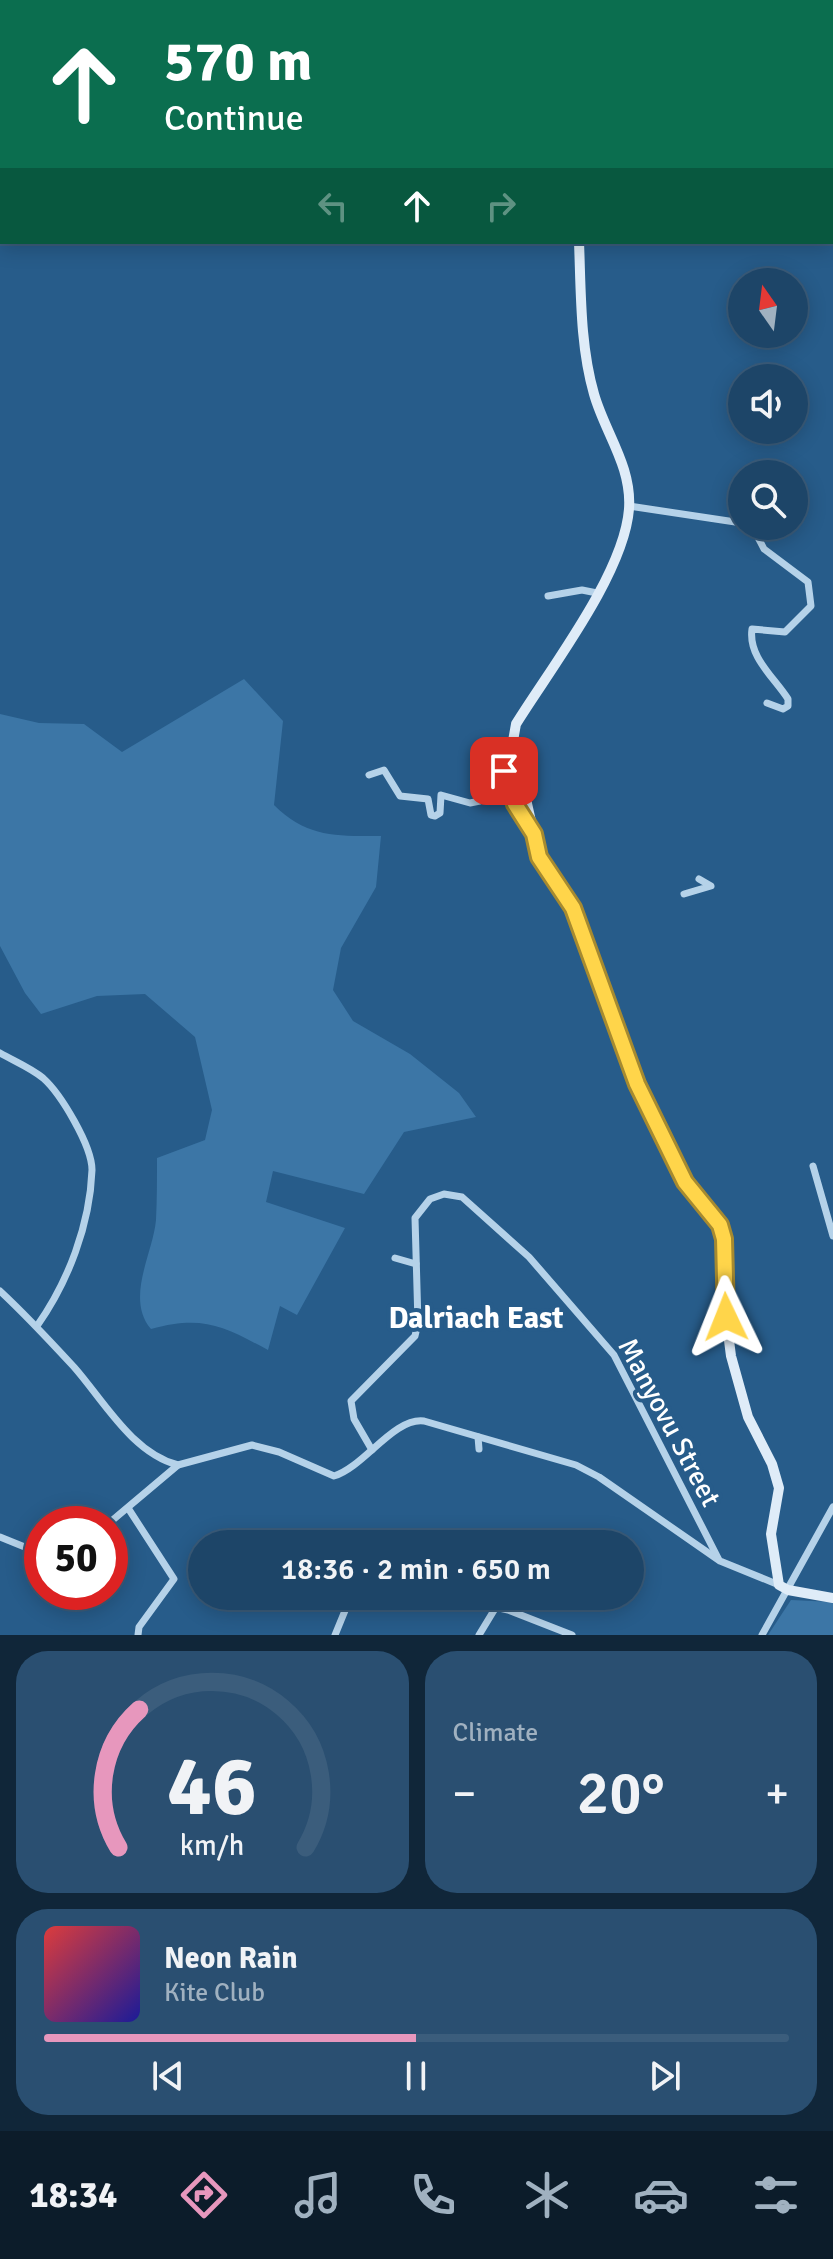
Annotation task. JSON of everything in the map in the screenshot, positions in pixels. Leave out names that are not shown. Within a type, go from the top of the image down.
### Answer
[{"type":"main road","points":[[579,244],[587,358],[594,395],[624,467],[629,506],[615,555],[597,593],[578,629],[516,724],[513,741],[539,857],[573,908],[637,1084],[685,1182],[713,1216],[724,1239],[726,1317],[731,1356],[748,1417],[772,1464],[779,1488],[771,1534],[784,1587],[833,1598]]},
{"type":"street","points":[[629,506],[728,521]]},
{"type":"street","points":[[759,540],[764,549],[808,582],[811,606],[785,632],[752,629],[756,656],[788,699],[788,706],[783,709],[767,703]]},
{"type":"street","points":[[548,596],[582,590],[597,593]]},
{"type":"street","points":[[369,775],[384,770],[400,796],[428,799],[431,815],[435,816],[440,813],[441,795],[470,803],[480,801],[490,779],[499,769],[504,771],[515,804],[534,834]]},
{"type":"street","points":[[684,894],[711,886],[699,879]]},
{"type":"street","points":[[0,1053],[46,1081],[74,1120],[92,1167],[77,1250],[53,1303],[37,1326]]},
{"type":"street","points":[[813,1166],[833,1236]]},
{"type":"street","name":"Manyovu Street","points":[[372,1450],[354,1419],[351,1401],[415,1336],[415,1218],[430,1199],[444,1194],[462,1197],[529,1257],[614,1355],[720,1561]]},
{"type":"street","points":[[395,1258],[416,1264]]},
{"type":"street","points":[[0,1291],[37,1326],[117,1422],[157,1456],[178,1465]]},
{"type":"street","points":[[138,1635],[139,1627],[174,1579],[128,1508],[178,1465],[252,1445],[279,1452],[334,1476],[350,1469],[415,1420],[576,1465],[720,1561],[784,1587]]},
{"type":"street","points":[[478,1437],[479,1449]]},
{"type":"street","points":[[762,1635],[784,1587],[833,1507]]},
{"type":"street","points":[[0,1537],[24,1547]]},
{"type":"street","points":[[335,1635],[345,1610]]},
{"type":"street","points":[[479,1635],[494,1610]]},
{"type":"street","points":[[504,1610],[572,1635]]},
{"type":"shaded area","points":[[244,679],[283,721],[274,805],[298,824],[323,833],[381,836],[376,887],[341,948],[333,990],[353,1021],[410,1054],[459,1093],[476,1117],[404,1132],[364,1194],[273,1171],[266,1202],[345,1228],[297,1315],[280,1306],[268,1350],[212,1325],[185,1323],[151,1329],[140,1304],[140,1290],[156,1220],[157,1158],[205,1140],[212,1110],[195,1037],[145,994],[97,996],[41,1014],[25,993],[0,946],[0,714],[39,723],[84,724],[122,752]]},
{"type":"shaded area","points":[[791,1600],[833,1602],[833,1635],[768,1635]]},
{"type":"district","name":"Dalriach East","points":[[476,1318]]},
{"type":"route","points":[[504,771],[515,804],[534,834],[539,857],[550,878],[573,908],[614,1028],[637,1084],[685,1182],[720,1225],[724,1239],[726,1317]]}]
